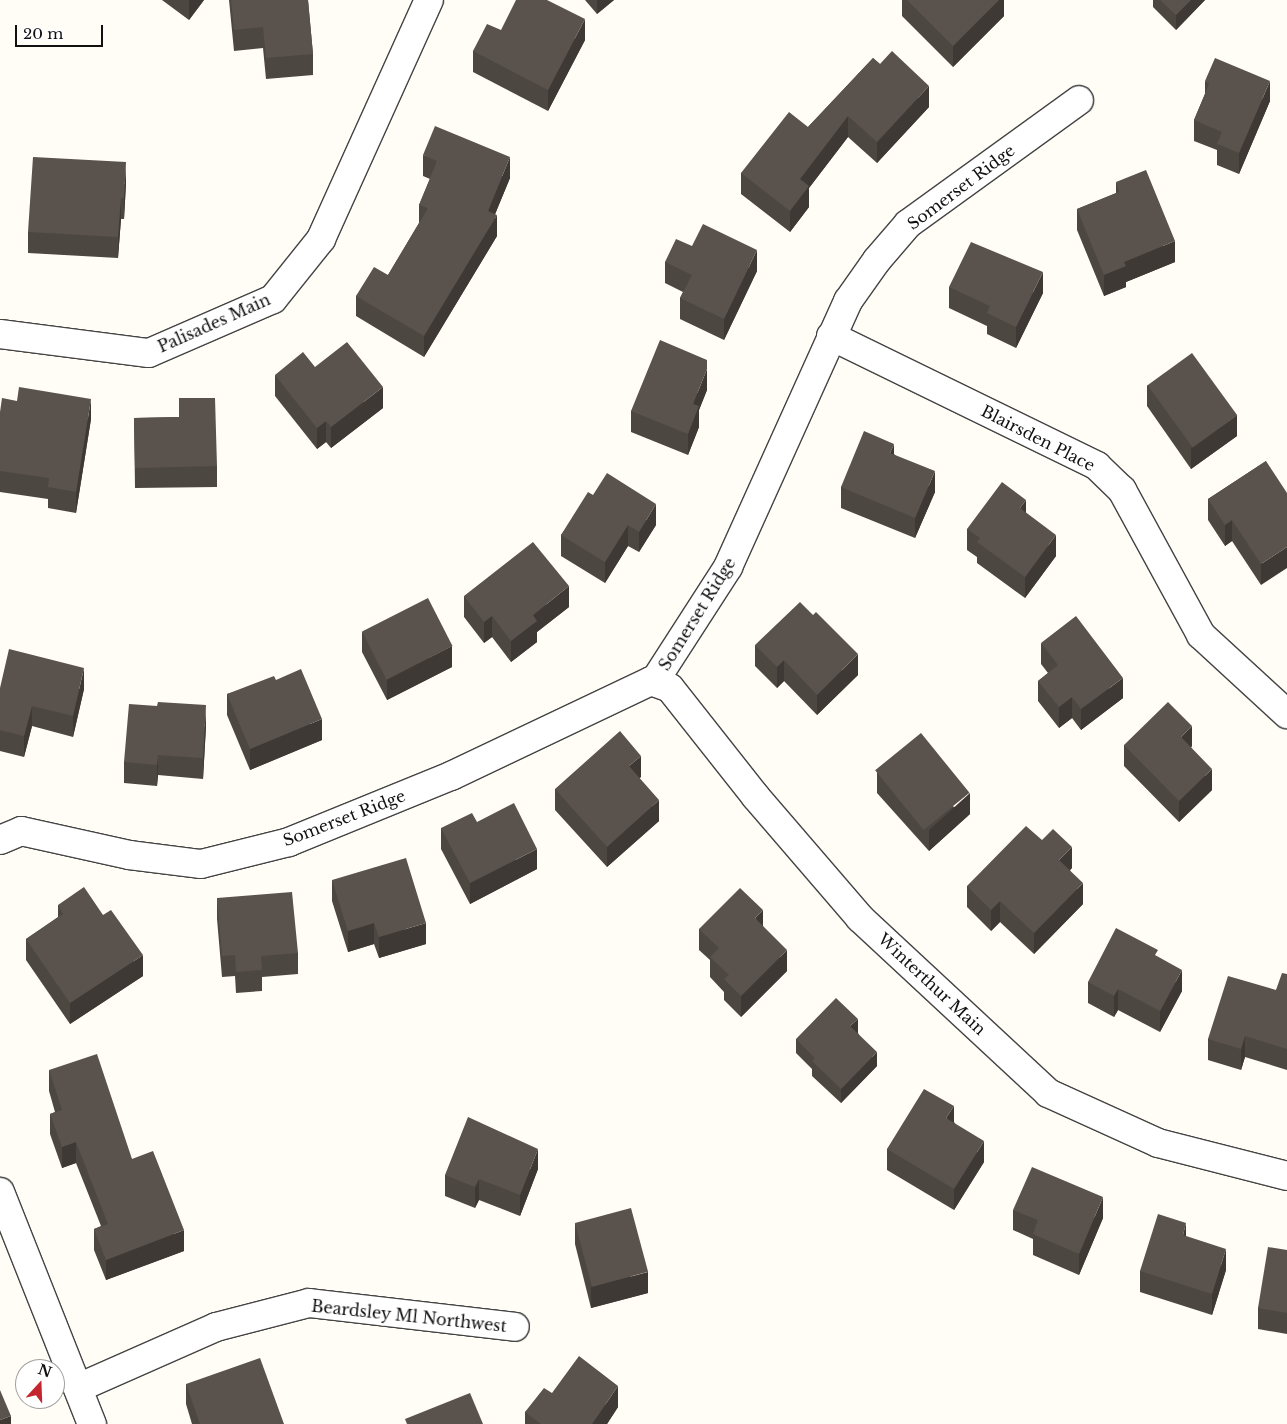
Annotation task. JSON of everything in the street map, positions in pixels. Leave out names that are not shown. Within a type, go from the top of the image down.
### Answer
[{"type":"street","name":"Palisades Main","points":[[0,334],[149,353],[273,299],[321,239],[429,0]]},
{"type":"street","name":"Somerset Ridge","points":[[0,841],[21,831],[129,855],[201,864],[289,842],[450,776],[610,698],[654,682],[728,568],[848,300],[876,260],[908,224],[1079,100]]},
{"type":"street","name":"Blairsden Place","points":[[831,336],[1097,466],[1122,490],[1201,635],[1287,714]]},
{"type":"street","name":"Winterthur Main","points":[[654,682],[670,688],[756,797],[860,918],[1048,1093],[1158,1143],[1287,1176]]},
{"type":"street","points":[[0,1192],[92,1424]]},
{"type":"street","name":"Beardsley Ml Northwest","points":[[78,1388],[216,1328],[309,1303],[515,1327]]},
{"type":"building","points":[[231,0],[308,0],[313,54],[266,58],[263,27],[234,30]]},
{"type":"building","points":[[516,0],[547,0],[585,19],[548,90],[473,51],[487,24],[501,30]]},
{"type":"building","points":[[907,0],[999,0],[953,46]]},
{"type":"building","points":[[1160,0],[1191,0],[1176,15]]},
{"type":"building","points":[[892,51],[929,86],[877,142],[848,116],[800,179],[809,186],[790,211],[741,173],[789,112],[808,127],[873,58],[880,64]]},
{"type":"building","points":[[1215,58],[1270,81],[1239,153],[1217,144],[1222,132],[1194,120],[1209,84],[1205,81]]},
{"type":"building","points":[[435,126],[510,157],[488,211],[497,215],[424,336],[356,296],[374,267],[388,275],[428,208],[419,205],[437,161],[423,155]]},
{"type":"building","points":[[33,157],[126,162],[124,198],[121,198],[118,237],[28,232]]},
{"type":"building","points":[[1146,170],[1175,241],[1124,262],[1126,266],[1104,275],[1077,209],[1119,192],[1116,182]]},
{"type":"building","points":[[703,224],[757,250],[724,319],[680,298],[692,275],[665,262],[676,239],[692,246]]},
{"type":"building","points":[[971,242],[1043,272],[1016,327],[987,313],[990,306],[949,287]]},
{"type":"building","points":[[660,340],[707,360],[707,369],[693,404],[699,406],[688,434],[631,411]]},
{"type":"building","points":[[347,342],[383,387],[331,427],[326,421],[317,428],[275,375],[303,352],[315,367]]},
{"type":"building","points":[[1192,353],[1237,415],[1193,448],[1148,385]]},
{"type":"building","points":[[19,387],[91,399],[76,492],[48,487],[49,478],[0,471],[0,412],[2,398],[17,401]]},
{"type":"building","points":[[179,398],[215,398],[217,466],[135,468],[134,418],[179,417]]},
{"type":"building","points":[[864,431],[894,444],[890,453],[935,471],[915,518],[841,487]]},
{"type":"building","points":[[1266,461],[1287,493],[1287,547],[1261,564],[1232,520],[1225,525],[1208,499]]},
{"type":"building","points":[[607,473],[656,504],[639,532],[628,525],[605,562],[561,535],[588,492],[593,495]]},
{"type":"building","points":[[1002,482],[1026,500],[1020,508],[1056,535],[1025,577],[977,542],[980,538],[967,529]]},
{"type":"building","points":[[533,542],[569,586],[533,615],[537,621],[511,641],[492,616],[484,622],[464,596]]},
{"type":"building","points":[[428,598],[453,646],[387,680],[362,632]]},
{"type":"building","points":[[800,602],[813,615],[816,612],[858,654],[817,695],[784,660],[777,667],[755,645]]},
{"type":"building","points":[[1076,616],[1123,678],[1081,709],[1072,697],[1059,707],[1038,681],[1058,665],[1041,643]]},
{"type":"building","points":[[9,649],[84,668],[73,716],[32,706],[24,736],[0,730],[0,688]]},
{"type":"building","points":[[301,669],[322,719],[250,749],[227,694],[274,676],[276,680]]},
{"type":"building","points":[[158,702],[206,705],[203,758],[158,755],[157,765],[124,762],[129,704],[157,706]]},
{"type":"building","points":[[1168,702],[1192,726],[1181,737],[1212,769],[1179,801],[1124,745]]},
{"type":"building","points":[[620,731],[641,756],[629,766],[659,800],[607,847],[555,789]]},
{"type":"building","points":[[921,733],[969,793],[924,830],[875,770]]},
{"type":"building","points":[[514,803],[537,849],[470,883],[441,828],[472,813],[477,822]]},
{"type":"building","points":[[1026,826],[1042,840],[1053,829],[1072,847],[1059,860],[1083,883],[1034,933],[1000,901],[991,910],[967,886]]},
{"type":"building","points":[[406,858],[426,923],[379,937],[374,923],[348,931],[332,880]]},
{"type":"building","points":[[84,887],[103,915],[111,910],[143,955],[70,1003],[26,939],[63,914],[58,905]]},
{"type":"building","points":[[740,888],[763,910],[755,918],[787,950],[741,996],[724,979],[729,975],[710,957],[719,948],[699,929]]},
{"type":"building","points":[[292,892],[298,953],[261,956],[262,970],[236,972],[235,955],[222,956],[217,898]]},
{"type":"building","points":[[1116,928],[1158,950],[1155,955],[1182,970],[1160,1011],[1118,989],[1114,996],[1088,982]]},
{"type":"building","points":[[1282,973],[1287,974],[1287,1049],[1245,1036],[1241,1049],[1208,1039],[1228,976],[1276,990]]},
{"type":"building","points":[[836,998],[858,1019],[850,1026],[877,1052],[841,1089],[812,1061],[815,1058],[796,1039]]},
{"type":"building","points":[[97,1054],[132,1159],[153,1151],[184,1230],[106,1260],[94,1229],[108,1224],[76,1142],[62,1147],[50,1114],[62,1110],[49,1070]]},
{"type":"building","points":[[924,1089],[954,1106],[946,1118],[984,1141],[954,1189],[887,1149]]},
{"type":"building","points":[[468,1117],[538,1149],[520,1195],[479,1179],[475,1187],[445,1175]]},
{"type":"building","points":[[1032,1167],[1103,1197],[1079,1254],[1033,1234],[1038,1220],[1013,1210]]},
{"type":"building","points":[[631,1208],[648,1272],[592,1287],[575,1223]]},
{"type":"building","points":[[1158,1214],[1186,1223],[1183,1235],[1226,1249],[1212,1294],[1140,1271]]},
{"type":"building","points":[[1268,1247],[1287,1250],[1287,1313],[1258,1308]]},
{"type":"building","points":[[579,1356],[618,1386],[592,1424],[541,1424],[525,1412],[544,1388],[552,1393]]},
{"type":"building","points":[[260,1358],[284,1424],[200,1424],[186,1384]]},
{"type":"building","points":[[0,1390],[11,1416],[0,1420]]},
{"type":"building","points":[[470,1393],[483,1424],[407,1424],[405,1419]]}]
